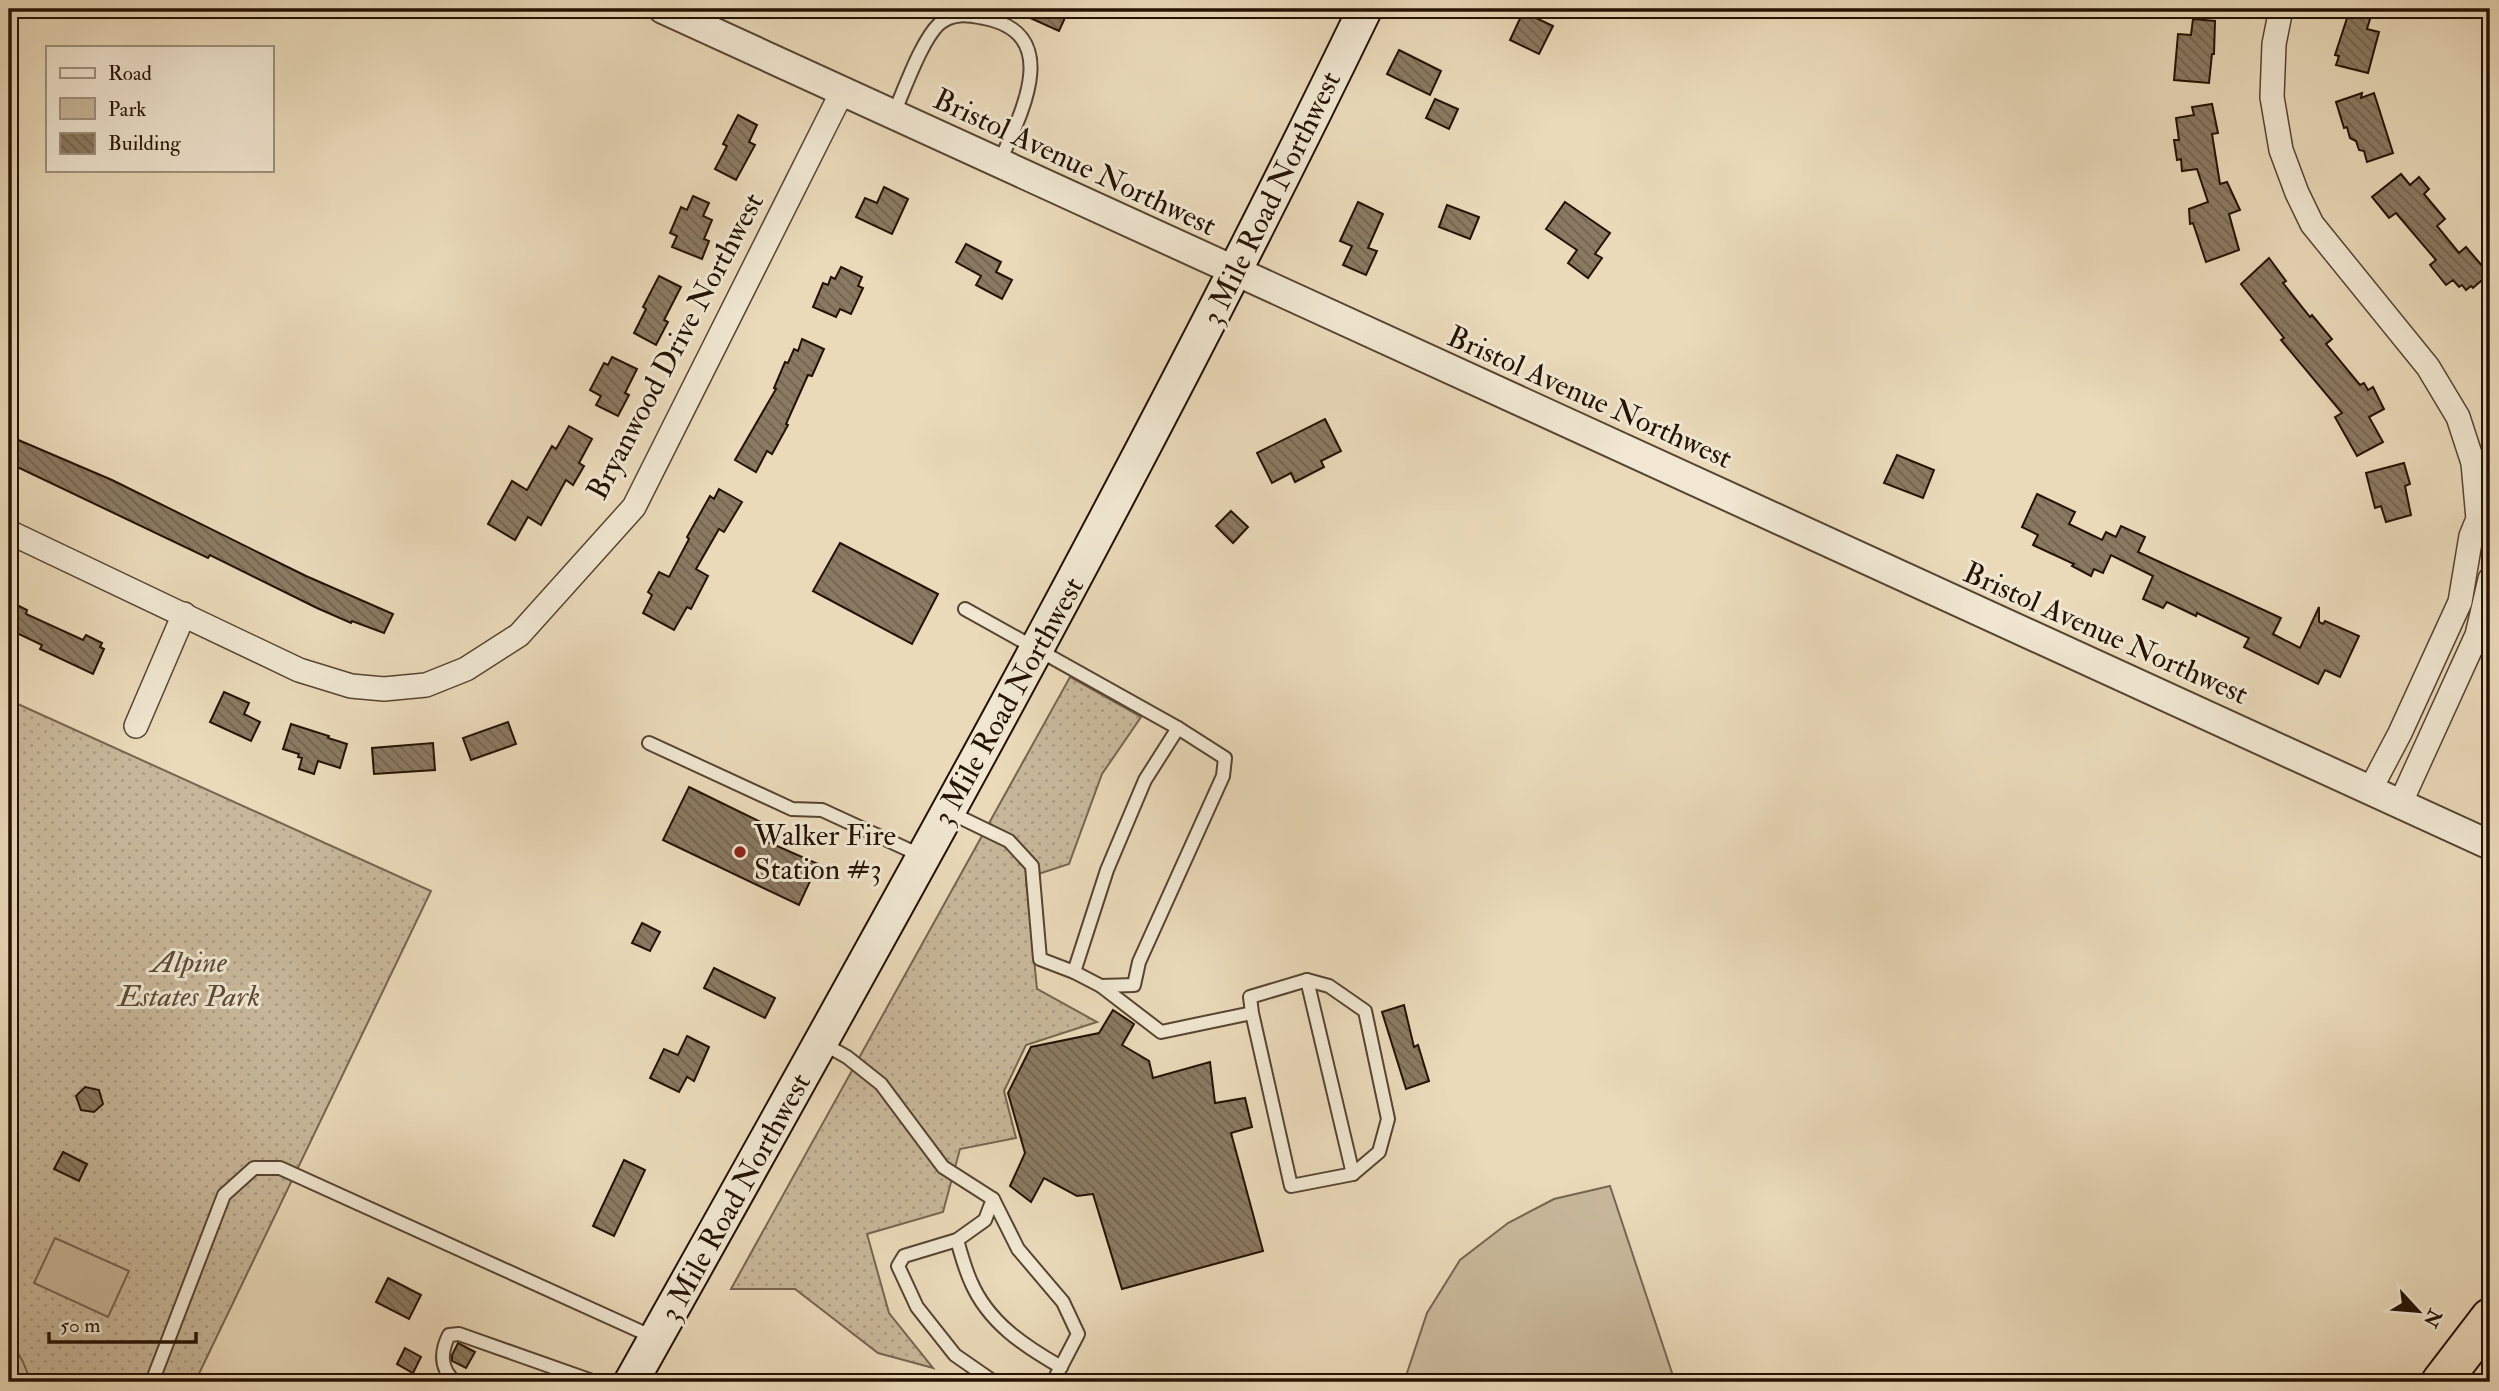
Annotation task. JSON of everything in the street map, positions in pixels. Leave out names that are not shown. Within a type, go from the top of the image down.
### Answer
[{"type":"highway","points":[[2441,1382],[2490,1318]]},
{"type":"main road","name":"3 Mile Road Northwest","points":[[631,1382],[822,1042],[1129,479],[1365,9]]},
{"type":"street","name":"Bristol Avenue Northwest","points":[[663,9],[2490,845]]},
{"type":"street","points":[[2281,9],[2274,44],[2272,97],[2281,150],[2297,192],[2312,224],[2428,367],[2458,417],[2473,463],[2486,523],[2471,536],[2460,602],[2400,733],[2370,790]]},
{"type":"street","name":"Bryanwood Drive Northwest","points":[[9,531],[299,670],[351,686],[384,689],[426,685],[466,669],[519,635],[634,507],[842,92]]},
{"type":"street","points":[[2400,804],[2477,635],[2490,579]]},
{"type":"street","points":[[136,726],[184,614]]},
{"type":"lane","points":[[893,115],[928,38],[938,25],[949,17],[962,14],[1013,28],[1028,47],[1031,79],[1020,116],[999,164]]},
{"type":"lane","points":[[965,609],[1178,728],[1225,758],[1223,776],[1139,962],[1134,985],[1101,986]]},
{"type":"lane","points":[[1074,972],[1107,870],[1144,780],[1178,728]]},
{"type":"lane","points":[[649,743],[792,809],[822,810],[922,856]]},
{"type":"lane","points":[[948,811],[1009,841],[1032,866],[1040,959],[1101,986],[1161,1032],[1252,1013]]},
{"type":"lane","points":[[1307,980],[1353,1174]]},
{"type":"lane","points":[[1307,980],[1329,986],[1365,1012],[1388,1119],[1379,1152],[1353,1174],[1291,1186],[1252,1013],[1250,997],[1307,980]]},
{"type":"lane","points":[[822,1042],[847,1057],[881,1084],[943,1167],[993,1199],[1018,1249],[1063,1303],[1078,1334],[1053,1382]]},
{"type":"lane","points":[[152,1382],[224,1195],[254,1168],[280,1168],[655,1339]]},
{"type":"lane","points":[[993,1199],[985,1220],[957,1240],[904,1256],[898,1266],[917,1307],[955,1355],[993,1382]]},
{"type":"lane","points":[[957,1240],[972,1284],[1000,1325],[1031,1350],[1061,1367]]},
{"type":"lane","points":[[455,1382],[447,1375],[442,1357],[449,1335],[459,1334],[595,1382]]},
{"type":"green space","points":[[1070,677],[1141,717],[1102,774],[1069,864],[1026,878],[1037,989],[1097,1022],[1026,1045],[1004,1091],[1016,1138],[960,1149],[943,1212],[867,1234],[889,1313],[933,1368],[878,1353],[795,1289],[731,1289]]},
{"type":"green space","name":"Alpine Estates Park","points":[[9,700],[431,891],[195,1382],[9,1382]]},
{"type":"green space","points":[[1610,1186],[1675,1382],[1404,1382],[1427,1313],[1460,1260],[1508,1223],[1554,1199]]},
{"type":"green space","points":[[55,1238],[129,1271],[108,1317],[34,1283]]},
{"type":"green space","points":[[9,1337],[23,1362],[31,1382],[9,1382]]},
{"type":"building","points":[[1010,9],[1069,9],[1059,31]]},
{"type":"building","points":[[2350,9],[2373,9],[2367,29],[2379,32],[2368,73],[2336,65],[2339,56],[2335,55]]},
{"type":"building","points":[[1523,12],[1553,26],[1539,54],[1510,40]]},
{"type":"building","points":[[2193,19],[2215,21],[2214,54],[2209,83],[2174,80],[2178,34],[2191,35]]},
{"type":"building","points":[[1399,50],[1441,71],[1430,95],[1387,74]]},
{"type":"building","points":[[2362,93],[2361,98],[2374,93],[2393,153],[2367,162],[2364,151],[2359,150],[2356,141],[2350,138],[2347,127],[2344,128],[2336,102]]},
{"type":"building","points":[[1435,99],[1458,109],[1449,129],[1426,118]]},
{"type":"building","points":[[2212,104],[2218,133],[2212,134],[2220,184],[2227,182],[2240,210],[2229,214],[2239,250],[2206,262],[2193,223],[2190,224],[2189,209],[2208,202],[2197,169],[2182,171],[2174,140],[2179,140],[2176,118],[2194,115],[2192,107]]},
{"type":"building","points":[[738,115],[757,125],[749,142],[755,145],[736,180],[715,169],[727,146],[723,144]]},
{"type":"building","points":[[2401,174],[2410,185],[2419,177],[2429,189],[2424,194],[2445,219],[2437,226],[2459,253],[2466,247],[2489,274],[2473,288],[2471,286],[2466,290],[2453,280],[2446,285],[2430,265],[2436,260],[2396,213],[2389,218],[2372,197]]},
{"type":"building","points":[[884,187],[908,199],[892,234],[856,217],[865,198],[877,203]]},
{"type":"building","points":[[693,196],[709,203],[703,216],[712,220],[704,239],[709,241],[702,259],[672,247],[677,236],[670,233],[681,207],[687,210]]},
{"type":"building","points":[[1358,202],[1383,214],[1368,248],[1377,251],[1366,275],[1343,265],[1352,246],[1340,241]]},
{"type":"building","points":[[1565,202],[1610,233],[1595,254],[1602,258],[1588,278],[1568,263],[1577,250],[1546,229]]},
{"type":"building","points":[[1447,205],[1479,217],[1470,239],[1439,227]]},
{"type":"building","points":[[966,244],[1001,262],[996,272],[1012,280],[1002,299],[976,285],[981,276],[956,262]]},
{"type":"building","points":[[2269,258],[2286,281],[2283,283],[2332,339],[2326,344],[2360,385],[2364,383],[2368,390],[2373,387],[2384,409],[2369,417],[2383,442],[2357,456],[2335,417],[2342,413],[2281,340],[2284,338],[2241,284]]},
{"type":"building","points":[[841,267],[862,277],[858,286],[863,288],[851,314],[840,309],[836,317],[813,307],[823,283],[828,285],[831,277],[835,279]]},
{"type":"building","points":[[659,276],[681,287],[664,320],[668,322],[656,345],[634,333],[646,309],[643,307]]},
{"type":"building","points":[[802,339],[824,349],[812,376],[808,375],[786,424],[788,425],[772,454],[767,451],[756,472],[735,460],[776,389],[774,388],[785,362],[788,363],[794,349],[798,351]]},
{"type":"building","points":[[612,357],[637,369],[625,393],[629,395],[618,416],[596,405],[601,396],[590,390],[604,363],[608,365]]},
{"type":"building","points":[[1325,419],[1341,451],[1321,461],[1324,467],[1295,482],[1291,473],[1272,483],[1257,453]]},
{"type":"building","points":[[569,426],[592,439],[579,463],[584,466],[573,485],[566,480],[541,525],[528,517],[515,540],[488,524],[512,481],[527,490],[552,446],[556,449]]},
{"type":"building","points":[[9,436],[112,480],[306,576],[393,614],[384,633],[352,621],[351,623],[317,608],[210,555],[208,558],[9,463]]},
{"type":"building","points":[[1897,455],[1934,470],[1923,498],[1884,483]]},
{"type":"building","points":[[2404,463],[2410,484],[2405,486],[2411,515],[2386,522],[2381,506],[2375,508],[2366,473]]},
{"type":"building","points":[[719,489],[742,502],[724,532],[719,529],[696,569],[708,576],[691,609],[687,607],[674,630],[643,613],[652,595],[648,592],[659,572],[669,577],[710,496],[714,499]]},
{"type":"building","points":[[2037,494],[2075,512],[2069,524],[2102,540],[2106,532],[2116,537],[2121,526],[2145,537],[2138,552],[2281,618],[2273,634],[2300,648],[2319,607],[2319,622],[2323,624],[2325,621],[2359,636],[2340,677],[2325,670],[2318,684],[2244,647],[2249,638],[2197,613],[2196,616],[2167,602],[2163,608],[2143,599],[2153,576],[2111,555],[2103,573],[2094,569],[2091,576],[2072,566],[2074,564],[2033,545],[2038,535],[2022,527]]},
{"type":"building","points":[[1231,511],[1248,527],[1233,543],[1216,526]]},
{"type":"building","points":[[840,543],[938,594],[912,644],[813,591]]},
{"type":"building","points":[[9,601],[27,610],[26,614],[83,640],[86,635],[102,643],[100,647],[104,649],[93,674],[40,649],[42,645],[17,633],[9,651]]},
{"type":"building","points":[[224,692],[249,703],[244,714],[260,722],[251,741],[210,722]]},
{"type":"building","points":[[508,722],[516,744],[471,760],[463,738]]},
{"type":"building","points":[[291,724],[347,744],[340,768],[318,761],[314,774],[299,769],[302,758],[298,757],[299,754],[283,749]]},
{"type":"building","points":[[433,743],[435,770],[374,774],[372,748]]},
{"type":"building","name":"Walker Fire Station #3","points":[[689,787],[765,824],[759,838],[818,864],[799,905],[663,840]]},
{"type":"building","points":[[642,923],[660,932],[650,951],[632,943]]},
{"type":"building","points":[[714,968],[775,998],[765,1018],[704,988]]},
{"type":"building","points":[[1404,1005],[1414,1047],[1418,1045],[1429,1081],[1406,1089],[1382,1012]]},
{"type":"building","points":[[1113,1010],[1134,1024],[1122,1045],[1149,1061],[1153,1078],[1210,1062],[1215,1103],[1245,1098],[1252,1127],[1231,1133],[1263,1251],[1122,1289],[1093,1194],[1077,1196],[1044,1178],[1031,1202],[1010,1186],[1025,1153],[1008,1093],[1031,1047],[1099,1033]]},
{"type":"building","points":[[687,1036],[709,1047],[694,1081],[687,1077],[679,1092],[650,1078],[664,1049],[678,1055]]},
{"type":"building","points":[[85,1087],[99,1090],[103,1104],[94,1112],[81,1110],[76,1096]]},
{"type":"building","points":[[63,1152],[87,1164],[79,1181],[54,1169]]},
{"type":"building","points":[[624,1160],[645,1170],[614,1236],[593,1226]]},
{"type":"building","points":[[388,1278],[421,1295],[409,1319],[376,1302]]},
{"type":"building","points":[[458,1343],[475,1352],[466,1368],[452,1361]]},
{"type":"building","points":[[405,1348],[421,1357],[413,1373],[397,1364]]},
{"type":"place","name":"Walker Fire Station #3","points":[[740,852]]}]
